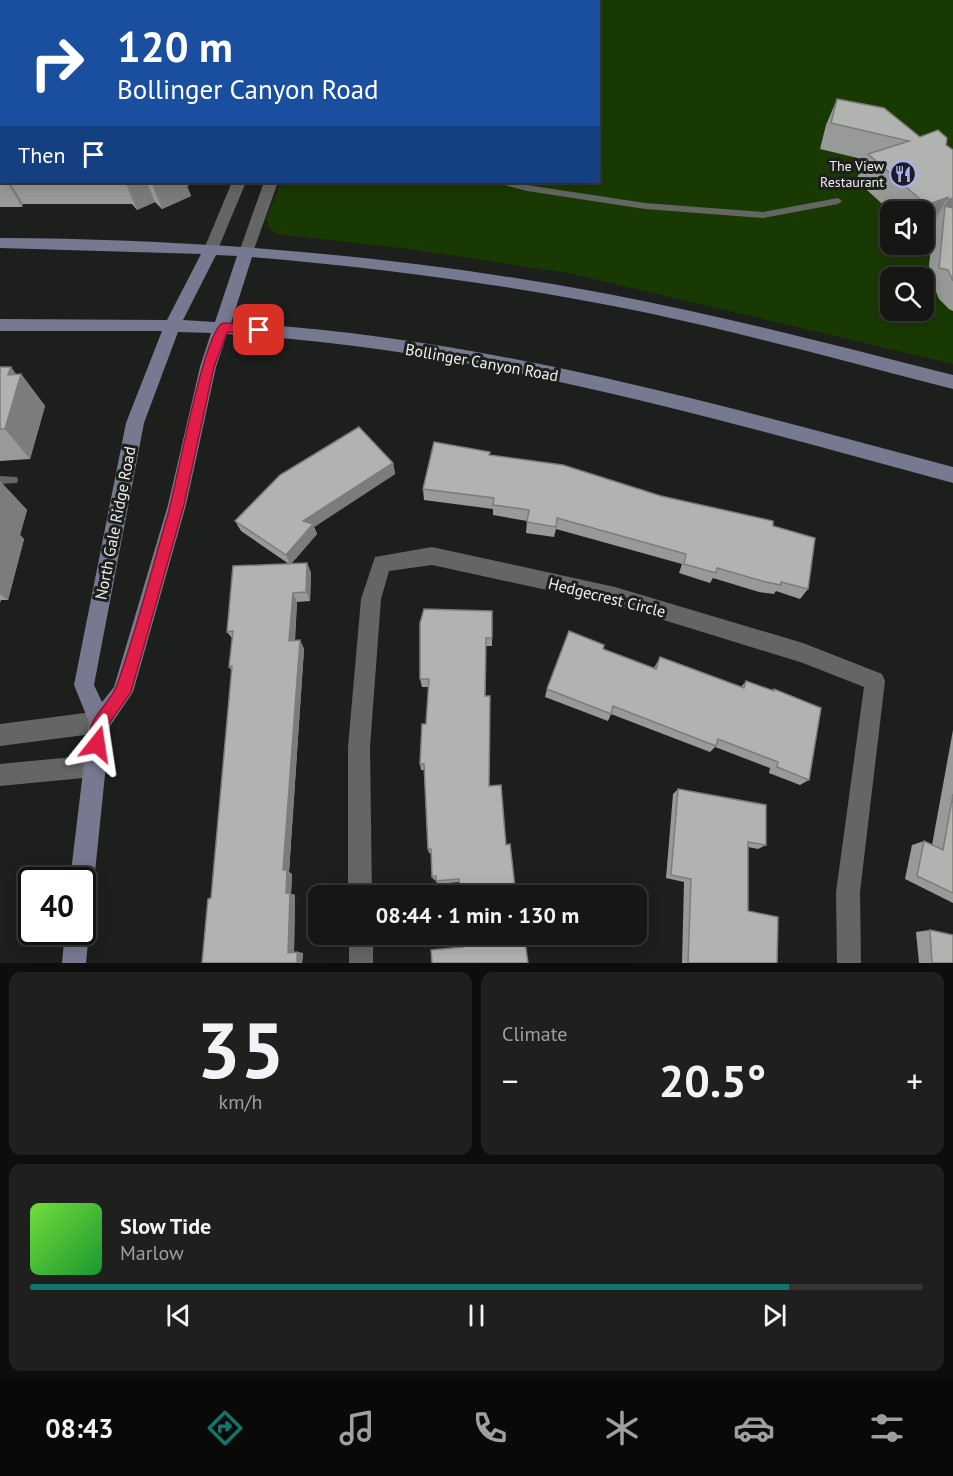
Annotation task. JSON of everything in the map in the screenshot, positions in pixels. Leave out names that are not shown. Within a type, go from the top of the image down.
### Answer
[{"type":"main road","points":[[0,243],[93,243],[211,249],[343,260],[463,275],[605,299],[758,333],[953,382]]},
{"type":"main road","name":"North Gale Ridge Road","points":[[100,722],[84,685],[135,423],[172,326],[211,249]]},
{"type":"main road","points":[[84,867],[100,722],[123,692],[177,505],[208,367],[246,252]]},
{"type":"main road","name":"Bollinger Canyon Road","points":[[0,325],[223,327],[335,338],[488,360],[633,392],[953,475]]},
{"type":"main road","points":[[74,963],[76,945]]},
{"type":"street","points":[[211,249],[239,183]]},
{"type":"street","points":[[246,252],[271,183]]},
{"type":"street","name":"Hedgecrest Circle","points":[[360,885],[359,747],[371,599],[382,563],[432,556],[615,596],[803,653],[874,681],[848,892],[849,963]]},
{"type":"street","points":[[0,735],[100,722]]},
{"type":"street","points":[[0,775],[94,766]]},
{"type":"street","points":[[361,945],[361,963]]},
{"type":"lane","points":[[508,183],[645,206],[763,215],[838,201]]},
{"type":"lane","points":[[0,480],[13,480]]},
{"type":"green space","points":[[600,0],[953,0],[953,364],[568,273],[409,249],[277,234],[269,228],[266,219],[281,183],[600,183]]},
{"type":"building","points":[[837,99],[884,108],[920,137],[938,130],[947,138],[946,145],[953,150],[953,198],[948,200],[948,197],[934,202],[922,201],[868,154],[909,141],[831,123]]},
{"type":"building","points":[[945,206],[953,208],[953,281],[948,270],[939,268]]},
{"type":"building","points":[[0,367],[11,367],[8,375],[21,374],[5,429],[0,429]]},
{"type":"building","points":[[359,427],[393,463],[303,521],[313,524],[286,555],[235,521],[280,475]]},
{"type":"building","points":[[434,442],[490,452],[489,455],[563,465],[661,496],[773,521],[773,526],[815,538],[808,589],[781,582],[781,585],[766,582],[717,568],[716,573],[684,564],[686,554],[557,518],[556,527],[527,522],[529,510],[493,505],[494,498],[423,489]]},
{"type":"building","points":[[307,563],[306,592],[293,593],[289,641],[300,640],[283,870],[287,870],[286,893],[290,893],[288,953],[297,952],[297,963],[202,963],[208,899],[211,898],[232,666],[229,667],[233,631],[227,632],[233,566]]},
{"type":"building","points":[[424,609],[492,611],[492,638],[486,638],[485,696],[490,696],[489,786],[501,785],[506,845],[510,844],[515,885],[459,885],[459,879],[436,881],[436,876],[432,877],[431,849],[428,849],[424,764],[420,764],[422,724],[426,724],[429,679],[420,679],[420,623]]},
{"type":"building","points":[[569,631],[604,645],[603,649],[656,669],[660,657],[744,688],[746,681],[774,691],[774,689],[821,708],[809,780],[777,767],[778,762],[718,739],[716,746],[613,706],[611,714],[547,689]]},
{"type":"building","points":[[678,789],[766,805],[766,845],[748,842],[748,911],[778,917],[777,963],[688,963],[691,879],[671,875]]},
{"type":"building","points":[[953,794],[953,893],[917,876],[924,841],[943,850]]},
{"type":"building","points":[[930,930],[953,935],[953,963],[932,963]]},
{"type":"building","points":[[463,945],[526,945],[528,963],[432,963],[431,950],[463,947]]},
{"type":"place","name":"The View Restaurant","points":[[903,174]]},
{"type":"route","points":[[97,744],[100,722],[123,692],[177,505],[208,367],[223,327],[259,330]]}]
